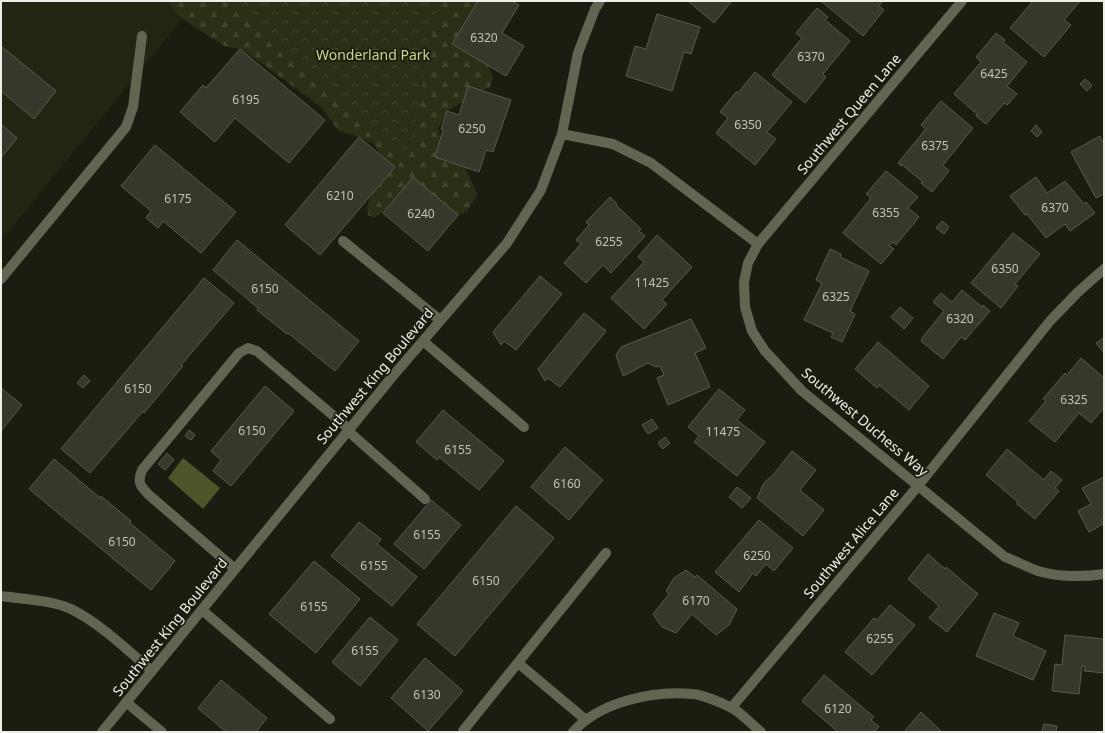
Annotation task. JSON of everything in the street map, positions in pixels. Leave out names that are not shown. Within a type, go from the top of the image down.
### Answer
[{"type":"street","name":"Southwest King Boulevard","points":[[102,732],[348,430],[507,243],[541,190],[562,134],[578,54],[594,10],[600,1]]},
{"type":"street","name":"Southwest Queen Lane","points":[[758,244],[962,1]]},
{"type":"street","points":[[1,279],[126,127],[134,107],[142,36]]},
{"type":"street","points":[[562,134],[613,144],[650,163],[758,244]]},
{"type":"street","points":[[343,241],[440,320]]},
{"type":"street","name":"Southwest Duchess Way","points":[[758,244],[748,263],[744,282],[745,307],[752,332],[765,351],[802,391],[1005,557],[1038,571],[1064,575],[1094,576],[1104,574]]},
{"type":"street","name":"Southwest Alice Lane","points":[[732,707],[918,486],[1050,321],[1078,292],[1104,269]]},
{"type":"street","points":[[423,340],[524,427]]},
{"type":"street","points":[[235,569],[149,495],[141,487],[139,478],[142,470],[239,354],[248,348],[257,351],[425,499]]},
{"type":"street","points":[[463,731],[606,553]]},
{"type":"street","points":[[1,596],[47,602],[70,609],[93,622],[152,671]]},
{"type":"street","points":[[202,610],[330,719]]},
{"type":"street","points":[[518,663],[586,720]]},
{"type":"street","points":[[573,732],[580,724],[602,710],[634,698],[667,693],[694,694],[732,707],[761,732]]},
{"type":"street","points":[[126,702],[162,732]]},
{"type":"shaded area","points":[[1,1],[197,1],[1,241]]},
{"type":"shaded area","points":[[183,458],[220,488],[203,509],[168,478]]},
{"type":"green space","points":[[167,1],[485,1],[488,63],[493,78],[490,87],[447,111],[438,129],[445,153],[464,165],[477,194],[467,211],[450,221],[408,195],[374,218],[368,215],[367,206],[382,171],[381,155],[373,143],[338,130],[321,107],[246,52],[240,49],[224,46],[181,18]]},
{"type":"green space","name":"Wonderland Park","points":[[223,1],[439,1],[409,156]]},
{"type":"building","points":[[478,1],[512,1],[519,5],[502,33],[524,46],[506,76],[452,44]]},
{"type":"building","points":[[688,1],[732,1],[714,23]]},
{"type":"building","points":[[821,1],[883,1],[879,6],[884,10],[863,36]]},
{"type":"building","points":[[1033,1],[1080,1],[1064,20],[1071,25],[1044,57],[1010,28]]},
{"type":"building","points":[[817,8],[828,17],[825,20],[850,41],[823,74],[826,77],[805,103],[772,75],[802,38],[796,33]]},
{"type":"building","points":[[657,14],[700,27],[691,54],[684,52],[672,91],[626,76],[635,46],[646,49]]},
{"type":"building","points":[[996,33],[1005,40],[1003,42],[1027,62],[1007,86],[1017,94],[1007,105],[1004,103],[986,124],[954,94],[981,62],[976,57]]},
{"type":"building","points":[[1,46],[56,91],[34,119],[1,91]]},
{"type":"building","points":[[240,49],[325,120],[289,163],[235,118],[215,142],[180,112],[203,85],[206,88]]},
{"type":"building","points":[[755,72],[792,102],[767,132],[776,139],[755,165],[716,133],[728,118],[720,112]]},
{"type":"building","points":[[1085,79],[1092,85],[1087,91],[1080,84]]},
{"type":"building","points":[[468,86],[511,100],[493,152],[486,150],[479,172],[435,157],[443,130],[441,129],[447,111],[459,115]]},
{"type":"building","points":[[941,101],[973,128],[943,165],[949,171],[932,192],[921,183],[923,182],[898,163],[926,129],[921,125]]},
{"type":"building","points":[[1,124],[17,138],[1,158]]},
{"type":"building","points":[[1036,125],[1042,132],[1037,137],[1031,131]]},
{"type":"building","points":[[1100,136],[1104,144],[1104,194],[1096,198],[1071,152]]},
{"type":"building","points":[[359,137],[395,167],[320,255],[285,225]]},
{"type":"building","points":[[155,145],[236,212],[201,253],[163,221],[158,228],[146,218],[151,211],[121,186]]},
{"type":"building","points":[[886,171],[918,197],[908,208],[919,217],[896,245],[893,242],[889,246],[894,249],[881,264],[843,233],[871,198],[866,194]]},
{"type":"building","points":[[413,177],[458,215],[428,251],[383,213]]},
{"type":"building","points":[[1036,177],[1047,193],[1065,181],[1084,204],[1086,202],[1095,213],[1070,231],[1065,224],[1046,238],[1010,196]]},
{"type":"building","points":[[610,197],[617,204],[616,205],[641,229],[639,231],[645,236],[611,273],[603,265],[586,283],[564,263],[581,244],[576,240],[589,225],[586,222]]},
{"type":"building","points":[[942,221],[949,227],[944,234],[936,228]]},
{"type":"building","points":[[1013,233],[1040,254],[1015,284],[1018,286],[1001,308],[971,283]]},
{"type":"building","points":[[657,235],[692,267],[662,300],[667,304],[644,329],[611,298],[644,262],[638,257]]},
{"type":"building","points":[[237,240],[359,341],[335,371],[257,310],[258,308],[213,270]]},
{"type":"building","points":[[830,249],[841,254],[840,257],[869,271],[850,311],[855,314],[842,342],[831,337],[833,333],[804,320],[822,283],[816,280]]},
{"type":"building","points":[[540,276],[562,294],[516,350],[504,341],[501,345],[493,332]]},
{"type":"building","points":[[204,278],[234,303],[181,365],[183,366],[144,413],[143,411],[90,473],[61,449]]},
{"type":"building","points":[[962,290],[982,307],[983,305],[990,311],[965,340],[961,337],[943,359],[921,341],[944,311],[933,302],[941,293],[952,302]]},
{"type":"building","points":[[900,307],[913,318],[904,329],[891,317]]},
{"type":"building","points":[[584,313],[606,331],[560,387],[548,378],[545,381],[538,369]]},
{"type":"building","points":[[691,319],[706,348],[695,353],[710,387],[668,405],[657,378],[664,375],[660,366],[656,367],[648,363],[623,376],[616,355],[621,347]]},
{"type":"building","points":[[1104,338],[1104,353],[1096,343]]},
{"type":"building","points":[[878,342],[929,386],[909,410],[879,385],[877,388],[855,369]]},
{"type":"building","points":[[1081,358],[1104,378],[1104,408],[1091,423],[1079,413],[1055,442],[1029,421],[1046,401],[1043,399],[1065,373],[1067,375]]},
{"type":"building","points":[[84,375],[90,381],[83,388],[77,383]]},
{"type":"building","points":[[265,386],[294,411],[231,486],[213,471],[221,460],[211,451]]},
{"type":"building","points":[[1,388],[22,405],[1,431]]},
{"type":"building","points":[[719,389],[745,410],[737,420],[765,442],[737,476],[694,442],[699,436],[688,427]]},
{"type":"building","points":[[443,410],[504,461],[479,490],[439,457],[437,460],[416,442]]},
{"type":"building","points":[[652,419],[658,428],[648,434],[642,425]]},
{"type":"building","points":[[189,430],[195,435],[191,440],[185,436]]},
{"type":"building","points":[[665,437],[670,443],[663,449],[658,443]]},
{"type":"building","points":[[565,447],[603,480],[569,520],[531,487]]},
{"type":"building","points":[[1007,449],[1044,480],[1051,471],[1062,480],[1055,488],[1059,491],[1035,519],[1017,504],[1018,502],[986,475]]},
{"type":"building","points":[[792,451],[816,470],[800,490],[824,510],[803,536],[757,498],[764,483],[773,475]]},
{"type":"building","points":[[167,453],[174,460],[165,470],[158,464]]},
{"type":"building","points":[[54,459],[100,498],[101,496],[131,521],[129,522],[175,561],[151,590],[29,489]]},
{"type":"building","points":[[1104,477],[1104,518],[1101,520],[1103,524],[1089,532],[1078,511],[1091,504],[1082,488]]},
{"type":"building","points":[[737,487],[751,498],[742,508],[729,497]]},
{"type":"building","points":[[431,500],[461,525],[424,569],[394,544]]},
{"type":"building","points":[[516,506],[554,538],[455,656],[417,624]]},
{"type":"building","points":[[759,520],[793,548],[774,571],[766,564],[756,576],[753,573],[739,592],[715,572]]},
{"type":"building","points":[[359,522],[381,539],[377,544],[417,577],[392,606],[331,556]]},
{"type":"building","points":[[928,554],[978,594],[947,632],[929,618],[939,606],[908,579]]},
{"type":"building","points":[[314,561],[360,599],[316,653],[269,614]]},
{"type":"building","points":[[686,570],[695,577],[697,575],[737,609],[729,625],[716,635],[692,614],[676,633],[662,627],[653,614],[669,594],[666,591],[674,578]]},
{"type":"building","points":[[890,605],[915,625],[872,675],[845,652],[874,618],[877,620]]},
{"type":"building","points":[[994,613],[1019,623],[1013,636],[1046,651],[1033,680],[976,656]]},
{"type":"building","points":[[370,617],[398,640],[360,686],[332,662]]},
{"type":"building","points":[[1065,635],[1104,639],[1104,673],[1084,671],[1085,666],[1082,666],[1079,694],[1052,691],[1055,664],[1062,665]]},
{"type":"building","points":[[425,658],[463,691],[428,731],[391,698]]},
{"type":"building","points":[[824,675],[874,717],[871,720],[879,727],[874,732],[838,732],[802,701]]},
{"type":"building","points":[[221,680],[267,718],[256,732],[226,732],[198,708]]},
{"type":"building","points":[[921,712],[942,732],[904,732]]},
{"type":"building","points":[[1044,724],[1057,726],[1056,732],[1042,732]]}]
